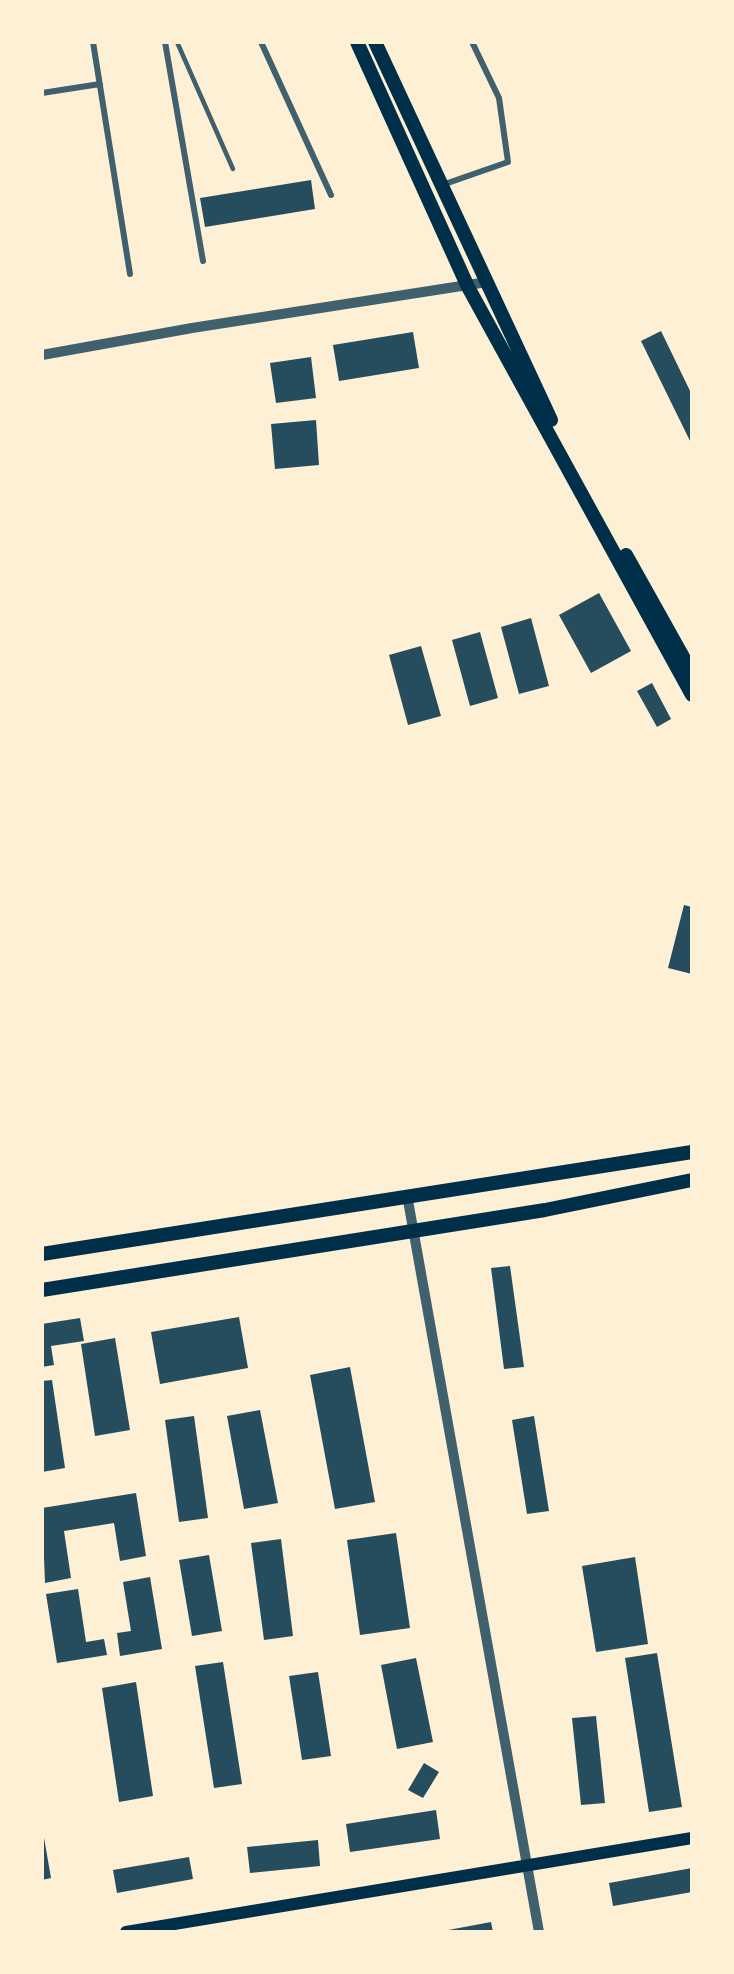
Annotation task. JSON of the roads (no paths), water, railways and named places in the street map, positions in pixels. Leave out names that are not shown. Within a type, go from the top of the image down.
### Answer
[{"type":"main road","points":[[357,42],[468,287],[692,695]]},
{"type":"main road","points":[[375,42],[553,426],[692,674]]},
{"type":"main road","points":[[42,1254],[692,1152]]},
{"type":"main road","points":[[42,1290],[545,1210],[692,1180]]},
{"type":"main road","points":[[126,1932],[692,1838]]},
{"type":"street","points":[[93,42],[130,274]]},
{"type":"street","points":[[165,42],[203,261]]},
{"type":"street","points":[[261,42],[331,195]]},
{"type":"street","points":[[440,185],[508,162],[499,98],[472,42]]},
{"type":"street","points":[[42,93],[100,84]]},
{"type":"street","points":[[42,355],[192,328],[468,287],[487,282]]},
{"type":"street","points":[[407,1195],[539,1932]]},
{"type":"lane","points":[[177,42],[233,169]]}]
